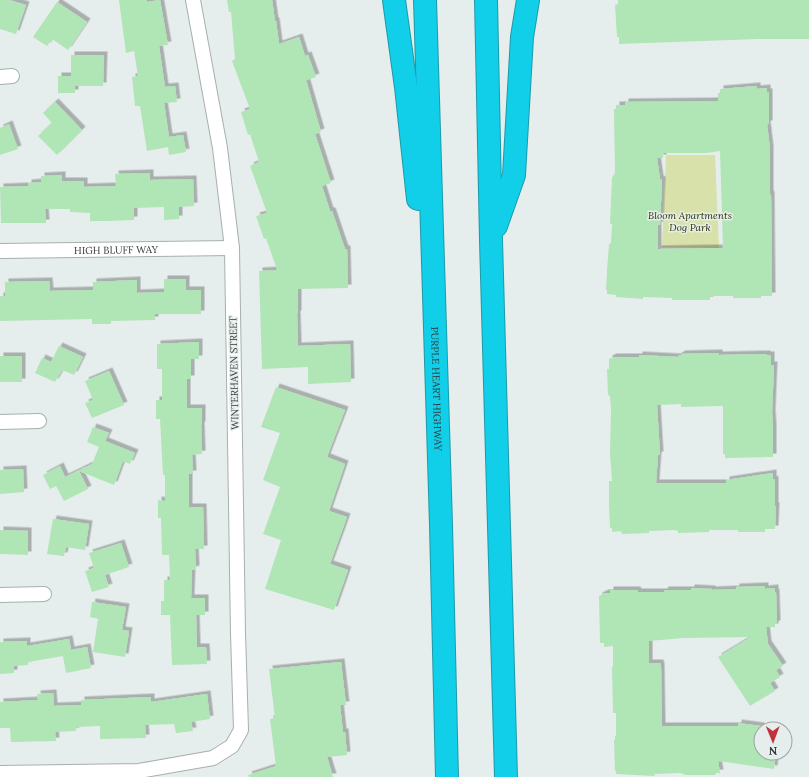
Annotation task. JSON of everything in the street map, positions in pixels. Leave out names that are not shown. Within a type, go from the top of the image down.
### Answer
[{"type":"highway","points":[[394,0],[406,87],[436,380]]},
{"type":"highway","name":"PURPLE HEART HIGHWAY","points":[[425,0],[447,777]]},
{"type":"highway","points":[[486,0],[506,777]]},
{"type":"highway","points":[[491,240],[514,175],[522,37],[528,0]]},
{"type":"street","name":"WINTERHAVEN STREET","points":[[0,773],[139,771],[213,758],[232,746],[241,730],[237,626],[232,248],[220,148],[193,0]]},
{"type":"street","name":"HIGH BLUFF WAY","points":[[0,251],[232,248]]},
{"type":"street","points":[[0,422],[40,421]]},
{"type":"street","points":[[0,595],[44,594]]},
{"type":"green space","name":"Bloom Apartments Dog Park","points":[[666,155],[715,155],[719,248],[662,247]]},
{"type":"building","points":[[0,0],[9,0],[26,5],[16,34],[0,29]]},
{"type":"building","points":[[119,0],[147,0],[147,2],[160,0],[168,45],[159,46],[165,87],[175,86],[177,102],[164,103],[169,137],[183,135],[186,152],[169,155],[168,147],[147,151],[140,106],[135,106],[132,77],[138,76],[134,51],[126,53]]},
{"type":"building","points":[[227,0],[272,0],[279,44],[299,37],[305,56],[308,55],[316,77],[306,80],[321,132],[315,134],[331,183],[322,186],[345,249],[347,249],[348,288],[298,289],[298,346],[350,344],[351,382],[308,384],[308,367],[262,369],[259,271],[277,270],[266,238],[264,239],[256,216],[267,213],[250,166],[259,162],[250,134],[248,135],[241,112],[250,109],[232,61],[235,59],[231,12],[229,12]]},
{"type":"building","points":[[618,0],[809,0],[809,39],[759,39],[619,44],[619,37],[617,37],[615,5],[618,4]]},
{"type":"building","points":[[57,2],[87,22],[68,50],[52,39],[47,46],[33,37]]},
{"type":"building","points":[[71,55],[104,55],[103,86],[75,86],[75,93],[58,93],[58,76],[71,76]]},
{"type":"building","points":[[757,86],[757,89],[767,88],[767,92],[769,92],[769,124],[767,124],[770,149],[772,296],[761,296],[761,298],[733,298],[733,296],[710,296],[710,300],[672,300],[672,298],[643,297],[643,299],[616,297],[616,295],[607,294],[607,271],[612,224],[610,224],[612,178],[615,173],[614,109],[616,109],[616,105],[625,105],[625,102],[718,101],[718,93],[720,93],[720,89]],"holes":[[[720,151],[723,248],[658,249],[658,225],[660,225],[662,180],[660,179],[657,158],[663,158],[664,153],[707,153]]]},
{"type":"building","points":[[55,102],[82,130],[57,155],[38,136],[52,123],[43,113]]},
{"type":"building","points":[[9,124],[18,149],[0,155],[0,128]]},
{"type":"building","points":[[150,173],[150,180],[193,179],[194,206],[179,207],[179,219],[164,220],[164,207],[134,208],[134,220],[107,221],[90,221],[90,213],[70,212],[70,209],[45,209],[46,223],[1,223],[0,187],[28,186],[28,183],[41,182],[41,176],[62,175],[62,181],[84,181],[84,187],[116,186],[115,174]]},
{"type":"building","points":[[164,279],[186,279],[186,290],[201,290],[201,314],[155,314],[155,320],[111,321],[111,324],[92,324],[92,319],[0,321],[0,296],[5,296],[5,282],[49,281],[50,291],[93,290],[93,282],[137,280],[137,293],[164,292]]},
{"type":"building","points":[[199,342],[199,359],[191,359],[191,379],[187,379],[187,408],[202,408],[202,454],[192,455],[193,474],[189,474],[189,507],[203,507],[204,549],[195,549],[196,569],[192,570],[191,598],[205,598],[205,615],[196,615],[197,647],[206,647],[207,664],[172,665],[170,615],[161,615],[161,601],[164,601],[164,580],[170,580],[169,555],[162,555],[161,518],[158,518],[158,500],[165,501],[165,475],[163,475],[160,419],[156,419],[156,400],[162,400],[162,369],[157,369],[157,344]]},
{"type":"building","points":[[59,346],[83,357],[74,375],[62,370],[55,382],[35,373],[42,358],[51,362]]},
{"type":"building","points":[[719,353],[719,355],[771,355],[771,365],[774,365],[772,413],[773,457],[725,458],[725,454],[723,454],[723,406],[681,407],[681,404],[657,405],[660,455],[658,455],[656,483],[726,483],[726,480],[773,473],[773,479],[775,480],[776,506],[775,529],[765,529],[765,532],[709,530],[709,532],[678,533],[678,531],[674,530],[622,534],[621,531],[612,532],[612,528],[610,528],[609,505],[609,481],[612,481],[610,453],[611,409],[610,396],[608,395],[607,369],[609,369],[609,359],[613,357],[639,357],[639,355],[678,357],[681,354]]},
{"type":"building","points":[[0,356],[22,356],[22,382],[0,382]]},
{"type":"building","points":[[109,371],[124,405],[92,418],[85,403],[93,400],[85,381]]},
{"type":"building","points":[[276,387],[345,410],[327,457],[345,464],[329,511],[347,517],[330,564],[348,570],[334,610],[265,589],[281,540],[263,534],[280,487],[263,480],[280,433],[261,427]]},
{"type":"building","points":[[93,427],[109,433],[105,441],[135,453],[130,464],[123,461],[114,485],[79,471],[88,489],[64,501],[56,486],[50,489],[43,475],[60,466],[65,477],[92,464],[99,447],[87,442]]},
{"type":"building","points":[[23,469],[24,492],[0,494],[0,470]]},
{"type":"building","points":[[53,519],[89,524],[85,550],[66,547],[64,556],[47,554]]},
{"type":"building","points":[[0,530],[28,531],[28,555],[0,554]]},
{"type":"building","points":[[121,543],[129,567],[105,575],[109,587],[92,592],[85,571],[94,568],[89,553]]},
{"type":"building","points":[[765,586],[765,589],[775,588],[777,624],[775,624],[775,627],[766,627],[768,644],[783,666],[776,670],[780,677],[770,683],[775,691],[750,706],[718,657],[751,637],[683,638],[649,641],[649,663],[660,663],[661,667],[662,726],[738,726],[738,723],[753,725],[753,761],[775,761],[774,769],[718,761],[720,773],[716,773],[715,775],[684,775],[680,773],[654,774],[655,776],[616,774],[614,740],[616,736],[616,713],[613,713],[613,646],[604,647],[604,643],[600,643],[599,596],[605,593],[610,593],[610,590],[664,592],[665,590],[691,590],[691,588],[712,590],[736,589],[736,587]]},
{"type":"building","points":[[92,602],[126,607],[122,630],[129,631],[125,657],[93,652],[98,619],[90,617]]},
{"type":"building","points":[[69,639],[71,650],[87,647],[91,668],[66,673],[63,656],[28,662],[28,665],[14,666],[14,673],[0,674],[0,642],[27,641],[27,646]]},
{"type":"building","points":[[341,662],[346,705],[340,705],[343,732],[345,732],[347,755],[327,757],[333,777],[249,777],[248,775],[276,766],[270,719],[275,718],[269,669]]},
{"type":"building","points":[[53,693],[54,706],[81,705],[81,700],[151,697],[151,702],[207,694],[210,719],[191,722],[193,731],[176,733],[174,724],[145,725],[146,738],[100,739],[100,726],[76,727],[76,731],[55,732],[56,741],[11,742],[10,728],[0,728],[0,702],[38,700],[37,694]]}]
